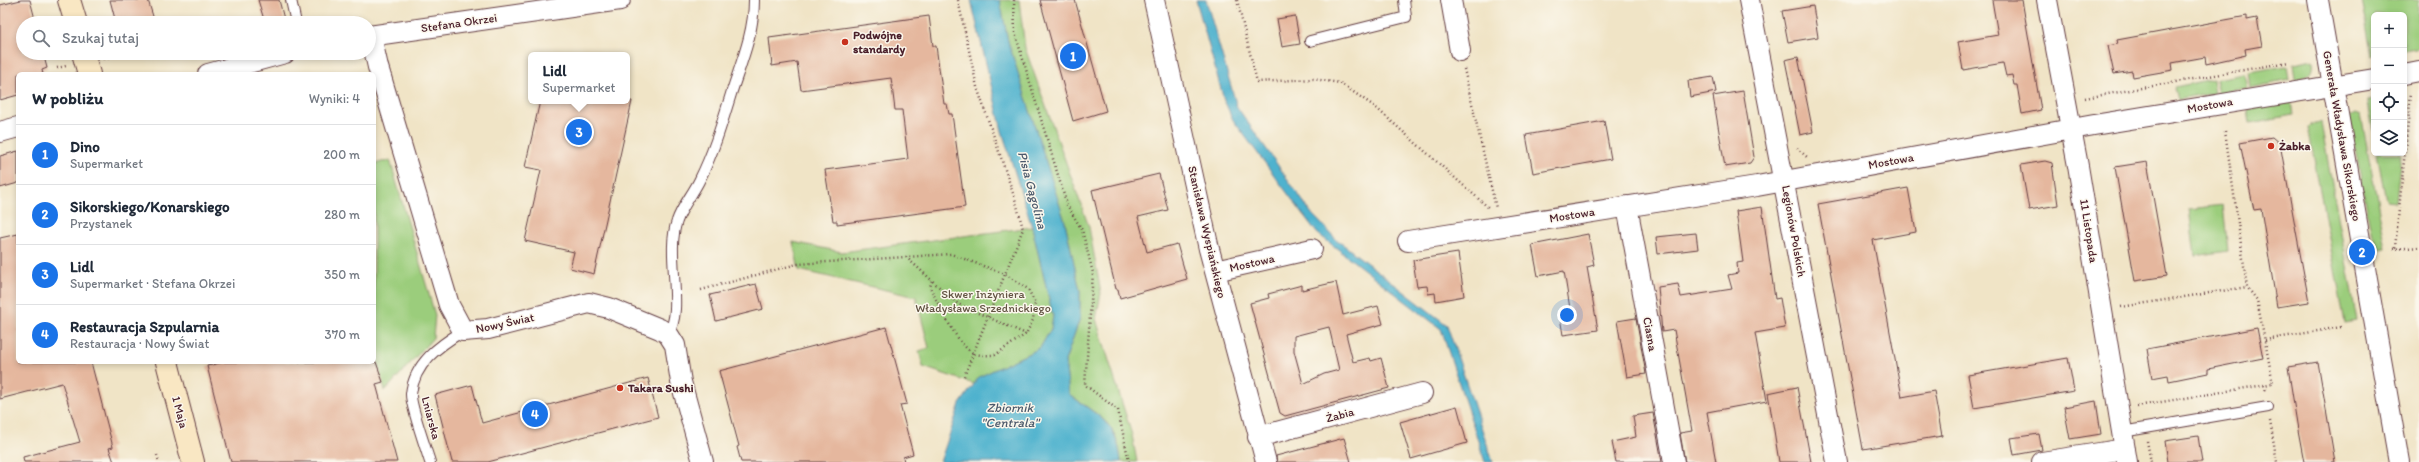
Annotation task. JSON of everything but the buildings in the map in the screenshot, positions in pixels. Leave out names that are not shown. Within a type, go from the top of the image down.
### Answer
[{"type":"street","points":[[69,0],[74,16]]},
{"type":"street","name":"Stefana Okrzei","points":[[376,35],[620,0]]},
{"type":"street","name":"Stanisława Wyspiańskiego","points":[[1154,0],[1215,272],[1258,437],[1266,462]]},
{"type":"street","points":[[1451,0],[1460,51]]},
{"type":"street","name":"Legionów Polskich","points":[[1750,0],[1785,180],[1836,462]]},
{"type":"street","name":"11 Listopada","points":[[2047,0],[2125,448]]},
{"type":"street","name":"Generała Władysława Sikorskiego","points":[[2318,0],[2332,87],[2399,462]]},
{"type":"street","name":"Nowy Świat","points":[[376,59],[449,305],[464,331],[488,329],[589,303],[608,308],[660,329],[668,334]]},
{"type":"street","points":[[86,60],[89,72]]},
{"type":"street","points":[[215,72],[259,60]]},
{"type":"street","points":[[2407,73],[2419,71]]},
{"type":"street","name":"Mostowa","points":[[1408,241],[1503,220],[1627,206],[1785,180],[2070,129],[2371,80]]},
{"type":"street","points":[[0,132],[16,128]]},
{"type":"street","name":"Ciasna","points":[[1627,206],[1674,462]]},
{"type":"street","name":"Mostowa","points":[[1215,272],[1312,249]]},
{"type":"street","points":[[668,334],[675,345],[681,382],[702,462]]},
{"type":"street","name":"1 Maja","points":[[168,364],[193,462]]},
{"type":"street","name":"Żabia","points":[[1258,437],[1422,393]]},
{"type":"street","points":[[2042,462],[2125,448]]},
{"type":"lane","points":[[291,0],[294,16]]},
{"type":"lane","points":[[668,334],[674,322],[672,253],[676,223],[685,203],[700,181],[717,141],[747,47],[754,0]]},
{"type":"lane","points":[[1310,41],[1406,17],[1404,0]]},
{"type":"lane","name":"Lniarska","points":[[430,462],[411,395],[418,369],[438,346],[464,331]]},
{"type":"lane","points":[[2125,448],[2268,407]]},
{"type":"path","points":[[958,0],[977,87],[1022,220],[1021,238],[963,379]]},
{"type":"path","points":[[1014,0],[1015,33],[1067,205],[1082,230],[1093,273],[1085,385],[1118,410],[1129,462]]},
{"type":"path","points":[[1237,0],[1257,82],[1313,79],[1340,83],[1374,106],[1503,220]]},
{"type":"path","points":[[1460,51],[1503,220]]},
{"type":"path","points":[[2077,99],[2289,62]]},
{"type":"path","points":[[2411,92],[2394,248],[2419,247]]},
{"type":"path","points":[[2135,407],[2273,383],[2257,300],[2247,288],[2225,131]]},
{"type":"path","points":[[701,290],[797,264],[951,254],[1005,274],[1028,290],[1035,303],[1033,320],[1026,334],[995,355],[974,353],[968,349],[947,321],[930,287],[932,280]]},
{"type":"path","points":[[906,257],[958,304],[1026,334]]},
{"type":"path","points":[[2118,308],[2247,288]]},
{"type":"path","points":[[2265,340],[2342,327]]},
{"type":"path","points":[[2264,385],[2277,462]]},
{"type":"path","points":[[157,455],[159,462]]},
{"type":"green space","points":[[1000,0],[1019,0],[1025,48],[1089,227],[1101,293],[1096,319],[1132,435],[1137,462],[1121,462],[1116,437],[1105,421],[1069,394],[1065,361],[1080,318],[1080,291],[1065,222],[1008,41]]},
{"type":"green space","points":[[2361,0],[2419,0],[2419,47],[2407,49],[2407,12],[2371,12],[2371,51]]},
{"type":"green space","points":[[2313,60],[2313,68],[2309,74],[2295,79],[2293,64]]},
{"type":"green space","points":[[2287,66],[2289,80],[2250,88],[2248,72]]},
{"type":"green space","points":[[2244,74],[2247,88],[2218,93],[2215,79]]},
{"type":"green space","points":[[2212,79],[2214,93],[2178,100],[2175,87]]},
{"type":"green space","points":[[2371,100],[2371,118],[2368,101]]},
{"type":"green space","points":[[2291,102],[2293,115],[2250,123],[2248,109]]},
{"type":"green space","points":[[2356,113],[2361,115],[2386,248],[2380,249],[2372,236],[2349,117]]},
{"type":"green space","points":[[2321,123],[2357,321],[2345,323],[2308,127],[2310,125]]},
{"type":"green space","points":[[2378,156],[2401,156],[2396,202],[2386,201]]},
{"type":"green space","points":[[390,160],[435,315],[433,338],[385,391],[376,360],[376,164]]},
{"type":"green space","points":[[2223,205],[2228,251],[2195,256],[2189,209]]},
{"type":"green space","name":"Skwer Inżyniera Władysława Srzednickiego","points":[[1032,227],[1053,316],[1051,329],[1040,348],[979,377],[974,384],[923,367],[919,351],[929,348],[916,297],[799,270],[793,242],[842,252]]},
{"type":"water","points":[[971,0],[1000,0],[1008,41],[1065,222],[1080,291],[1080,318],[1065,361],[1069,394],[1098,415],[1111,428],[1119,448],[1121,462],[940,462],[960,404],[979,377],[1040,348],[1051,329],[1053,316],[1032,227],[1002,131]]},
{"type":"water","points":[[1196,0],[1206,0],[1237,107],[1312,214],[1336,239],[1447,325],[1493,462],[1485,462],[1441,329],[1317,233],[1233,120],[1224,100]]},
{"type":"place","name":"Podwójne standardy","points":[[845,42]]},
{"type":"place","name":"Dino","points":[[1073,56]]},
{"type":"place","name":"Lidl","points":[[579,132]]},
{"type":"place","name":"Żabka","points":[[2271,146]]},
{"type":"place","name":"Sikorskiego/Konarskiego","points":[[2362,252]]},
{"type":"place","name":"Takara Sushi","points":[[620,388]]},
{"type":"place","name":"Restauracja Szpularnia","points":[[535,414]]},
{"type":"water label","name":"Pisia Gągolina","points":[[1033,190]]},
{"type":"water label","name":"Zbiornik \"Centrala\"","points":[[1010,414]]}]
